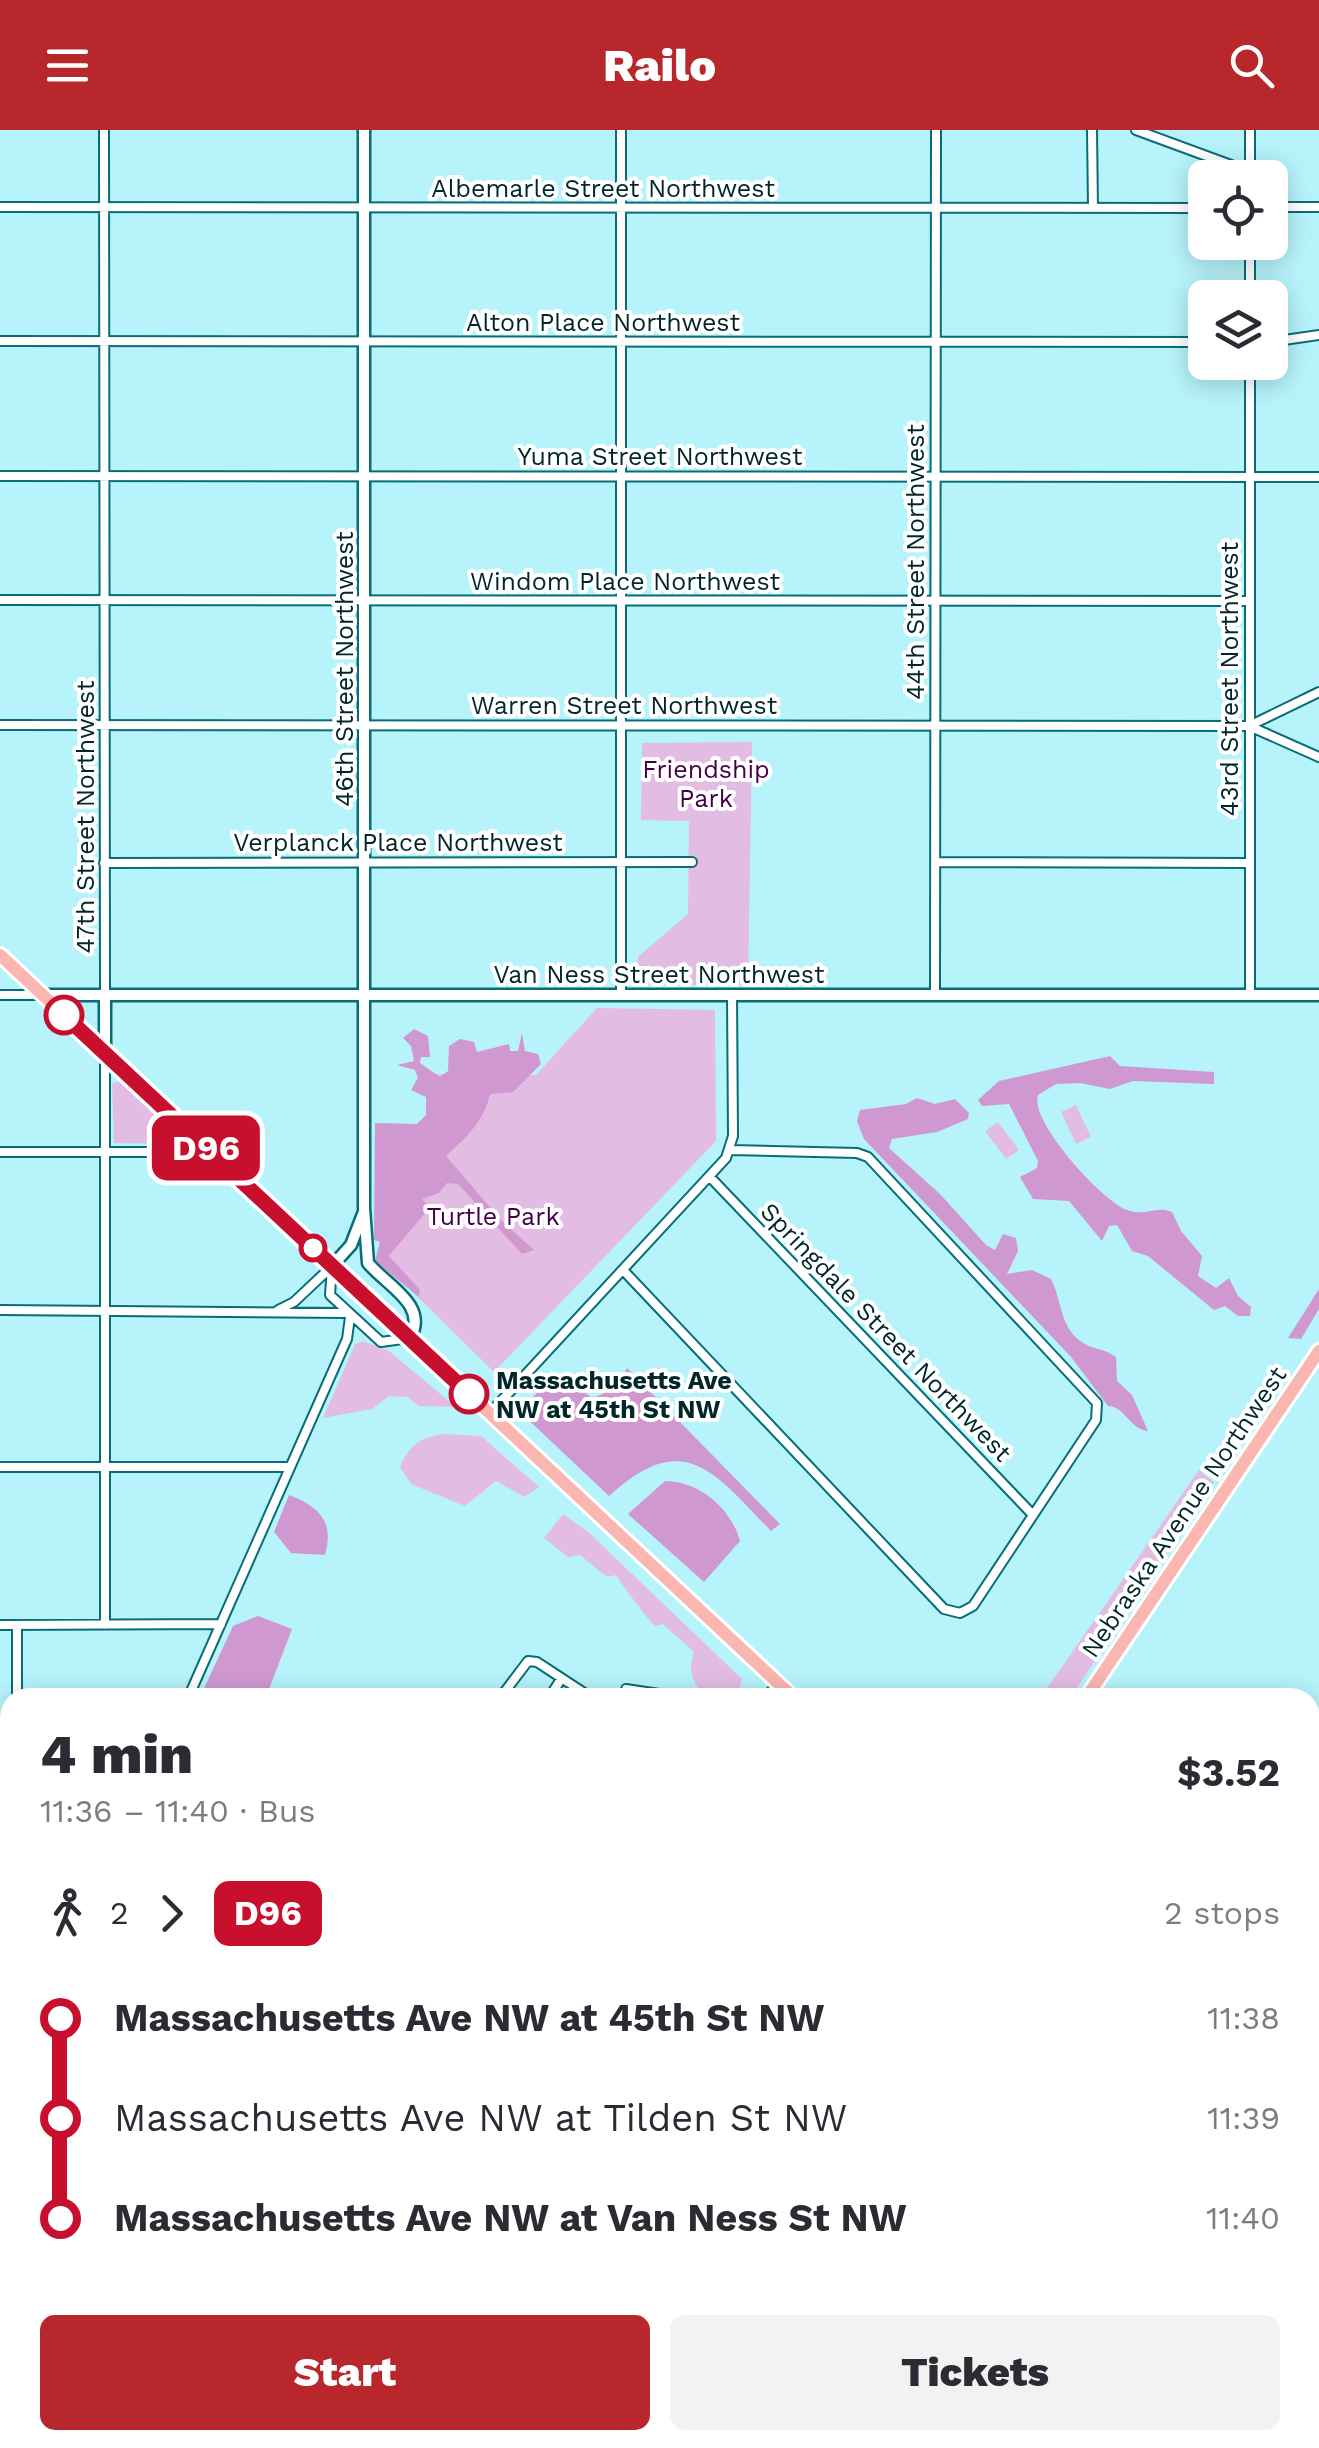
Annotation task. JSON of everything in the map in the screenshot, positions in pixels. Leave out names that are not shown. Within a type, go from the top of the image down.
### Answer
[{"type":"main road","points":[[0,955],[783,1688]]},
{"type":"main road","name":"Nebraska Avenue Northwest","points":[[1093,1688],[1319,1352]]},
{"type":"street","name":"47th Street Northwest","points":[[104,130],[105,1624]]},
{"type":"street","name":"46th Street Northwest","points":[[364,130],[364,1208],[368,1263],[415,1310],[417,1325],[410,1338]]},
{"type":"street","points":[[621,130],[621,994]]},
{"type":"street","name":"44th Street Northwest","points":[[935,994],[936,130]]},
{"type":"street","points":[[1092,130],[1093,208]]},
{"type":"street","points":[[1136,130],[1214,160]]},
{"type":"street","points":[[1250,130],[1250,160]]},
{"type":"street","name":"Albemarle Street Northwest","points":[[0,207],[1188,208]]},
{"type":"street","points":[[1288,208],[1319,207]]},
{"type":"street","points":[[1288,340],[1319,336]]},
{"type":"street","name":"Alton Place Northwest","points":[[0,341],[1188,342]]},
{"type":"street","name":"43rd Street Northwest","points":[[1250,380],[1250,995]]},
{"type":"street","name":"Yuma Street Northwest","points":[[0,476],[1319,477]]},
{"type":"street","name":"Windom Place Northwest","points":[[0,600],[1250,601]]},
{"type":"street","name":"Warren Street Northwest","points":[[1249,726],[1319,692]]},
{"type":"street","name":"Warren Street Northwest","points":[[0,725],[1249,726],[1319,757]]},
{"type":"street","name":"Verplanck Place Northwest","points":[[104,862],[692,862]]},
{"type":"street","points":[[936,862],[1249,863]]},
{"type":"street","points":[[490,1413],[710,1177],[730,1150],[732,994]]},
{"type":"street","name":"Van Ness Street Northwest","points":[[0,995],[1319,995]]},
{"type":"street","points":[[622,1270],[948,1611],[960,1613],[973,1606],[1034,1516],[1098,1410],[1092,1398],[863,1154],[730,1150]]},
{"type":"street","points":[[0,1152],[210,1152]]},
{"type":"street","name":"Springdale Street Northwest","points":[[710,1177],[1034,1516]]},
{"type":"street","points":[[276,1311],[294,1302],[332,1266],[358,1232],[364,1208]]},
{"type":"street","points":[[332,1266],[328,1290],[348,1315],[367,1332],[392,1343],[410,1338]]},
{"type":"street","points":[[0,1310],[348,1315]]},
{"type":"street","points":[[192,1688],[347,1339],[348,1315]]},
{"type":"street","points":[[347,1339],[367,1332]]},
{"type":"street","points":[[0,1467],[290,1468]]},
{"type":"street","points":[[0,1625],[220,1624]]},
{"type":"street","points":[[17,1625],[17,1688]]},
{"type":"street","points":[[508,1688],[528,1661],[549,1669],[576,1688]]},
{"type":"street","points":[[556,1688],[562,1679]]},
{"type":"street","points":[[775,1688],[779,1684]]},
{"type":"green space","name":"Friendship Park","points":[[752,742],[748,985],[637,985],[638,957],[688,914],[689,821],[641,820],[642,743]]},
{"type":"green space","name":"Turtle Park","points":[[597,1008],[715,1010],[716,1141],[494,1372],[380,1260],[429,1126],[430,1074],[536,1075]]},
{"type":"green space","points":[[414,1029],[428,1036],[430,1057],[421,1057],[420,1063],[440,1077],[448,1071],[449,1046],[460,1039],[474,1042],[477,1052],[509,1044],[510,1051],[518,1051],[522,1033],[525,1051],[538,1054],[541,1064],[513,1092],[490,1094],[479,1120],[446,1156],[501,1220],[534,1250],[522,1254],[458,1184],[447,1183],[439,1193],[422,1199],[430,1207],[389,1256],[420,1290],[419,1297],[375,1261],[380,1242],[374,1240],[375,1123],[417,1124],[426,1115],[426,1097],[411,1090],[418,1078],[415,1070],[397,1065],[414,1061],[411,1046],[403,1038]]},
{"type":"green space","points":[[1110,1056],[1120,1066],[1214,1072],[1214,1084],[1133,1081],[1110,1089],[1080,1083],[1056,1084],[1038,1095],[1045,1123],[1085,1177],[1116,1204],[1133,1212],[1172,1212],[1181,1231],[1202,1256],[1198,1276],[1216,1288],[1229,1278],[1238,1296],[1251,1307],[1250,1316],[1238,1316],[1225,1306],[1214,1310],[1148,1256],[1132,1251],[1117,1225],[1109,1226],[1102,1241],[1069,1201],[1033,1199],[1020,1177],[1037,1168],[1038,1161],[1009,1104],[982,1106],[978,1100],[999,1081]]},
{"type":"green space","points":[[119,1081],[179,1137],[179,1144],[114,1143],[112,1084]]},
{"type":"green space","points":[[917,1098],[935,1104],[955,1099],[969,1113],[968,1119],[937,1132],[892,1139],[889,1148],[940,1194],[986,1245],[995,1250],[1003,1234],[1016,1238],[1018,1251],[1007,1274],[1032,1270],[1051,1279],[1071,1331],[1085,1344],[1116,1357],[1117,1381],[1132,1395],[1148,1431],[1108,1406],[1071,1357],[864,1139],[857,1121],[860,1110],[906,1104]]},
{"type":"green space","points":[[1076,1105],[1091,1137],[1076,1144],[1061,1112]]},
{"type":"green space","points":[[998,1122],[1019,1150],[1006,1159],[985,1131]]},
{"type":"green space","points":[[1319,1289],[1319,1309],[1301,1339],[1288,1338]]},
{"type":"green space","points":[[363,1341],[389,1351],[456,1407],[419,1406],[407,1397],[389,1396],[372,1409],[323,1418],[355,1344]]},
{"type":"green space","points":[[627,1368],[780,1524],[771,1531],[714,1476],[697,1465],[678,1461],[658,1464],[635,1475],[609,1496],[519,1411],[555,1375],[593,1398],[614,1389]]},
{"type":"green space","points":[[444,1434],[481,1436],[539,1487],[524,1497],[496,1481],[465,1506],[411,1484],[400,1467],[408,1453],[416,1443]]},
{"type":"green space","points":[[1199,1470],[1214,1482],[1077,1688],[1047,1688]]},
{"type":"green space","points":[[665,1481],[701,1491],[721,1508],[736,1529],[740,1541],[704,1582],[628,1514]]},
{"type":"green space","points":[[289,1495],[322,1516],[328,1533],[325,1555],[291,1553],[274,1532]]},
{"type":"green space","points":[[563,1514],[587,1531],[742,1679],[740,1688],[698,1688],[692,1676],[694,1652],[663,1624],[655,1626],[616,1575],[607,1577],[580,1555],[568,1557],[544,1538]]},
{"type":"green space","points":[[258,1616],[292,1629],[269,1688],[204,1688],[233,1626]]},
{"type":"bus line","name":"D96","points":[[64,1015],[469,1394]]},
{"type":"place","name":"Massachusetts Ave NW at 45th St NW","points":[[469,1394]]}]
